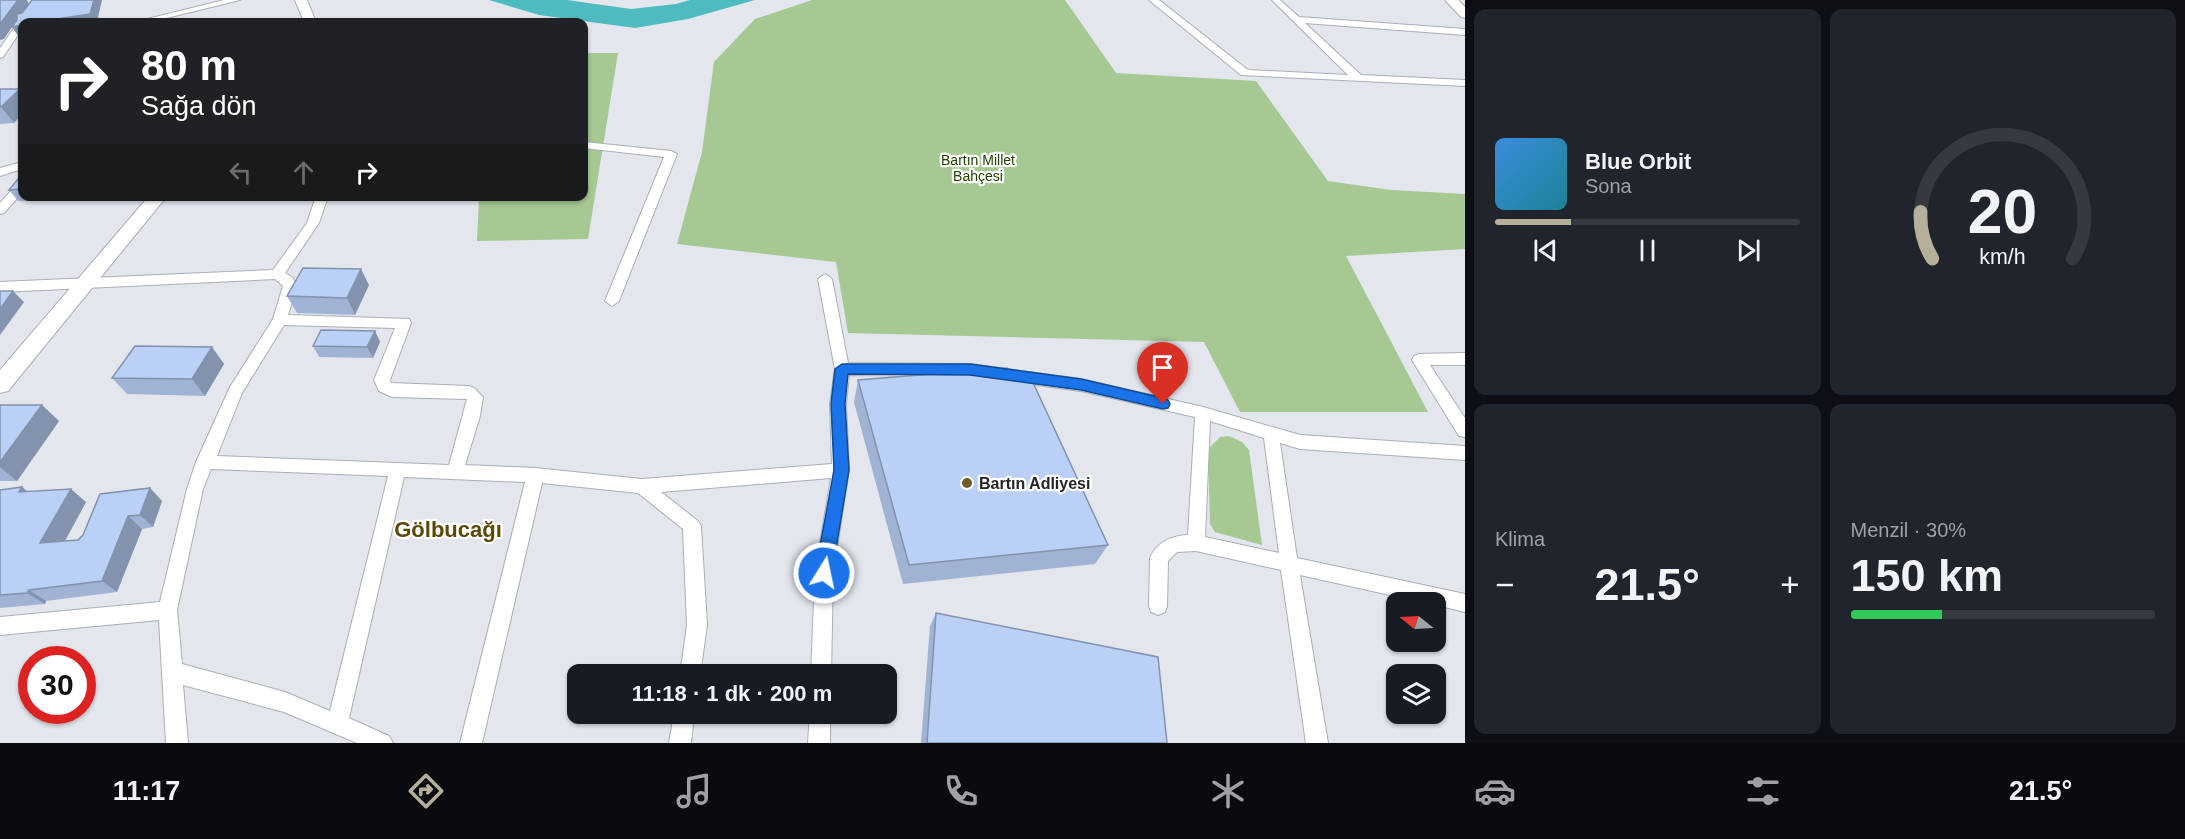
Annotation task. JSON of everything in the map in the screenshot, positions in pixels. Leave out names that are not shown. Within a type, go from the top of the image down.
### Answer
[{"type":"main road","points":[[301,0],[308,18]]},
{"type":"main road","points":[[0,385],[155,201]]},
{"type":"street","points":[[158,18],[236,0]]},
{"type":"street","points":[[1153,0],[1245,73],[1359,80],[1465,83]]},
{"type":"street","points":[[1451,0],[1465,15]]},
{"type":"street","points":[[1276,1],[1359,80]]},
{"type":"street","points":[[1297,20],[1465,32]]},
{"type":"street","points":[[3,45],[18,28]]},
{"type":"street","points":[[3,45],[18,43]]},
{"type":"street","points":[[0,55],[9,44],[3,45]]},
{"type":"street","points":[[588,145],[671,154],[631,253],[624,264],[624,271],[612,301]]},
{"type":"street","points":[[0,172],[18,166]]},
{"type":"street","points":[[0,210],[18,190]]},
{"type":"street","points":[[277,274],[313,223],[320,201]]},
{"type":"street","points":[[0,287],[277,274],[290,286],[280,320],[235,391],[204,462],[195,489],[168,610],[177,743]]},
{"type":"street","points":[[821,664],[824,573],[841,470],[838,404],[842,369],[825,279]]},
{"type":"street","points":[[280,320],[404,323],[382,380],[384,387],[392,391],[469,392],[476,397],[455,472]]},
{"type":"street","points":[[1465,359],[1419,360],[1465,431]]},
{"type":"street","points":[[842,369],[970,369],[1081,385],[1203,413],[1300,442],[1465,453]]},
{"type":"street","points":[[1196,543],[1203,413]]},
{"type":"street","points":[[1271,433],[1317,743]]},
{"type":"street","points":[[204,462],[535,475],[642,486],[841,470]]},
{"type":"street","points":[[337,724],[398,469]]},
{"type":"street","points":[[471,743],[535,475]]},
{"type":"street","points":[[642,486],[692,526],[697,625],[692,664]]},
{"type":"street","points":[[1158,606],[1159,558],[1169,547],[1176,544],[1196,543],[1465,603]]},
{"type":"street","points":[[0,626],[168,610]]},
{"type":"street","points":[[172,672],[285,702],[382,743]]},
{"type":"street","points":[[680,743],[683,724]]},
{"type":"street","points":[[819,743],[820,724]]},
{"type":"green space","name":"Bartın Millet Bahçesi","points":[[812,0],[1065,0],[1116,73],[1256,81],[1328,181],[1391,190],[1465,194],[1465,249],[1346,256],[1428,412],[1240,412],[1204,342],[848,333],[836,262],[677,244],[702,152],[714,62],[755,19]]},
{"type":"green space","points":[[588,53],[618,53],[588,239],[477,241],[479,201],[588,201]]},
{"type":"green space","points":[[1229,436],[1242,442],[1249,450],[1262,545],[1215,532],[1210,524],[1208,449],[1220,437]]},
{"type":"water","points":[[489,0],[567,0],[631,9],[676,4],[690,0],[755,0],[688,19],[635,28],[588,22],[588,18],[539,15]]},
{"type":"building","points":[[0,0],[18,0],[0,24]]},
{"type":"building","points":[[32,0],[94,0],[90,14],[64,18],[18,18],[18,26],[12,27],[17,20],[17,14],[22,13]]},
{"type":"building","points":[[0,89],[18,89],[18,91],[0,107]]},
{"type":"building","points":[[18,179],[18,189],[9,190]]},
{"type":"building","points":[[303,268],[361,269],[347,298],[287,296]]},
{"type":"building","points":[[0,291],[13,291],[0,309]]},
{"type":"building","points":[[321,330],[375,331],[367,347],[313,346]]},
{"type":"building","points":[[135,346],[212,347],[192,379],[112,378]]},
{"type":"building","name":"Bartın Adliyesi","points":[[1007,368],[1011,377],[1030,376],[1108,545],[909,565],[858,380]]},
{"type":"building","points":[[0,405],[42,405],[0,462]]},
{"type":"building","points":[[22,487],[19,492],[71,489],[40,543],[78,540],[83,535],[100,494],[150,488],[140,515],[128,516],[102,581],[0,595],[0,490]]},
{"type":"building","points":[[936,613],[1158,657],[1167,743],[927,743]]},
{"type":"place","name":"Bartın Adliyesi","points":[[967,483]]},
{"type":"district","name":"Gölbucağı","points":[[448,529]]},
{"type":"route","points":[[824,573],[841,470],[838,404],[842,369],[970,369],[1081,385],[1163,404]]}]
